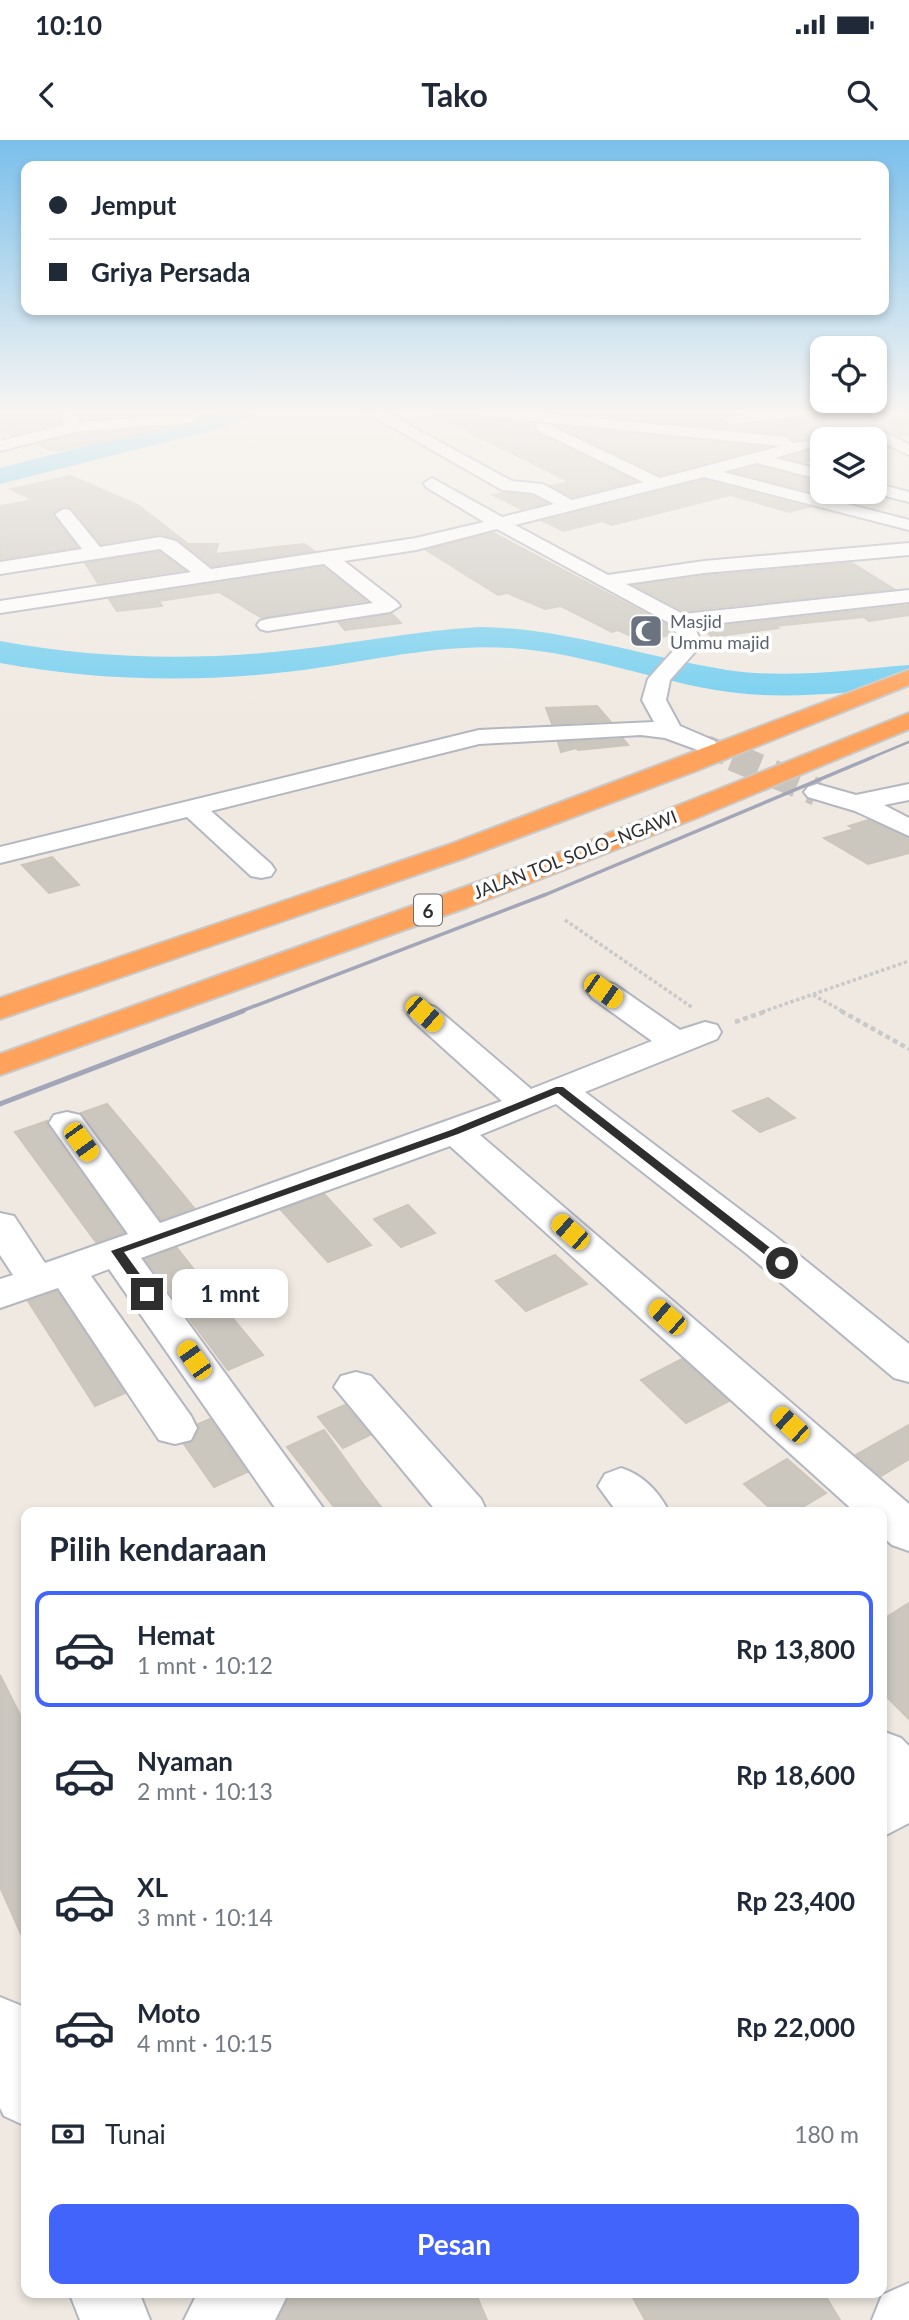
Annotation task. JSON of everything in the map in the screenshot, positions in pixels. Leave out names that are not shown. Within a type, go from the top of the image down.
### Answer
[{"type":"highway","name":"6","points":[[0,1009],[535,823],[780,730],[909,677]]},
{"type":"highway","name":"JALAN TOL SOLO–NGAWI","points":[[0,1065],[213,990],[593,849],[909,720]]},
{"type":"street","points":[[64,514],[94,552]]},
{"type":"street","points":[[482,514],[680,621],[689,634],[691,644],[659,679],[654,700],[670,731]]},
{"type":"street","points":[[0,607],[416,544],[539,514]]},
{"type":"street","points":[[866,514],[909,525]]},
{"type":"street","points":[[0,568],[94,552],[165,544],[208,576]]},
{"type":"street","points":[[607,581],[704,567],[909,549]]},
{"type":"street","points":[[836,556],[909,596]]},
{"type":"street","points":[[267,625],[390,606],[327,557]]},
{"type":"street","points":[[0,587],[25,603]]},
{"type":"street","points":[[680,621],[909,596]]},
{"type":"street","points":[[0,855],[479,737],[641,728],[670,731],[706,746]]},
{"type":"street","points":[[817,792],[843,801],[860,803],[909,792]]},
{"type":"street","points":[[860,803],[909,828]]},
{"type":"street","points":[[193,808],[261,870]]},
{"type":"street","points":[[603,991],[691,1037]]},
{"type":"street","points":[[424,1014],[761,1245],[909,1367]]},
{"type":"street","points":[[0,1294],[134,1244],[455,1132],[691,1037]]},
{"type":"street","points":[[67,1123],[134,1244],[300,1507]]},
{"type":"street","points":[[455,1132],[881,1507]]},
{"type":"street","points":[[0,1225],[51,1274],[175,1428]]},
{"type":"street","points":[[356,1387],[460,1507]]},
{"type":"street","points":[[887,1513],[909,1532]]},
{"type":"street","points":[[887,1760],[909,1782]]},
{"type":"street","points":[[887,1807],[909,1789]]},
{"type":"street","points":[[0,2028],[21,2081]]},
{"type":"street","points":[[106,2298],[115,2320]]},
{"type":"street","points":[[219,2320],[247,2298]]},
{"type":"path","points":[[565,920],[709,1021],[691,1037]]},
{"type":"path","points":[[691,1037],[909,961]]},
{"type":"path","points":[[812,995],[909,1049]]},
{"type":"building","points":[[0,514],[54,514],[77,547],[0,559]]},
{"type":"building","points":[[77,514],[149,514],[188,544],[218,544],[215,554],[304,544],[314,551],[212,566],[178,539],[161,534],[101,544]]},
{"type":"building","points":[[572,514],[656,514],[612,525],[602,521],[564,531],[543,521]]},
{"type":"building","points":[[493,533],[671,627],[674,634],[649,640],[637,639],[618,630],[612,632],[561,606],[545,609],[507,593],[498,595],[426,550]]},
{"type":"building","points":[[159,552],[184,570],[98,583],[85,563]]},
{"type":"building","points":[[852,563],[894,589],[684,611],[634,585],[704,576]]},
{"type":"building","points":[[323,567],[367,601],[262,618],[219,592],[159,601],[162,606],[117,611],[109,599]]},
{"type":"building","points":[[909,605],[909,615],[869,621],[864,617],[775,626],[778,628],[712,637],[702,628]]},
{"type":"building","points":[[392,614],[401,623],[345,630],[339,623]]},
{"type":"building","points":[[597,706],[610,721],[552,724],[546,708]]},
{"type":"building","points":[[623,739],[628,745],[578,750],[576,748],[561,752],[558,742]]},
{"type":"building","points":[[868,820],[909,838],[909,853],[868,864],[824,838],[854,829],[849,826]]},
{"type":"building","points":[[52,857],[79,885],[49,893],[22,865]]},
{"type":"building","points":[[768,1098],[795,1118],[760,1132],[733,1111]]},
{"type":"building","points":[[107,1104],[194,1208],[161,1220],[81,1113]]},
{"type":"building","points":[[47,1121],[47,1125],[124,1233],[96,1242],[15,1132]]},
{"type":"building","points":[[324,1194],[371,1245],[328,1262],[281,1210]]},
{"type":"building","points":[[408,1205],[435,1233],[401,1247],[374,1219]]},
{"type":"building","points":[[177,1248],[263,1355],[228,1370],[145,1259]]},
{"type":"building","points":[[555,1255],[587,1284],[526,1311],[496,1281]]},
{"type":"building","points":[[57,1291],[125,1393],[95,1406],[28,1301]]},
{"type":"building","points":[[682,1359],[729,1401],[686,1423],[641,1380]]},
{"type":"building","points":[[345,1405],[370,1435],[343,1448],[318,1417]]},
{"type":"building","points":[[210,1419],[247,1472],[214,1487],[184,1444],[193,1441],[199,1429],[198,1424]]},
{"type":"building","points":[[909,1425],[909,1459],[881,1476],[856,1455]]},
{"type":"building","points":[[324,1430],[381,1507],[334,1507],[287,1447]]},
{"type":"building","points":[[787,1459],[826,1493],[802,1507],[769,1507],[744,1484]]},
{"type":"building","points":[[909,1603],[909,1719],[887,1697],[887,1617]]},
{"type":"building","points":[[0,1675],[21,1717],[21,1934],[0,1887]]},
{"type":"building","points":[[288,2298],[478,2298],[487,2320],[278,2320]]},
{"type":"building","points":[[633,2298],[827,2298],[840,2320],[645,2320]]},
{"type":"waterway","points":[[0,652],[100,666],[235,666],[479,637],[574,646],[698,676],[751,683],[819,683],[909,676]]},
{"type":"tunnel","points":[[706,746],[738,759]]},
{"type":"tunnel","points":[[733,757],[817,792]]},
{"type":"railway","points":[[868,759],[909,742]]},
{"type":"railway","points":[[239,1012],[547,894],[873,757]]},
{"type":"railway","points":[[0,1104],[243,1011]]},
{"type":"place","name":"Masjid Ummu majid","points":[[646,631]]},
{"type":"route","points":[[147,1294],[116,1251],[455,1132],[528,1105],[559,1089],[782,1263]]}]
